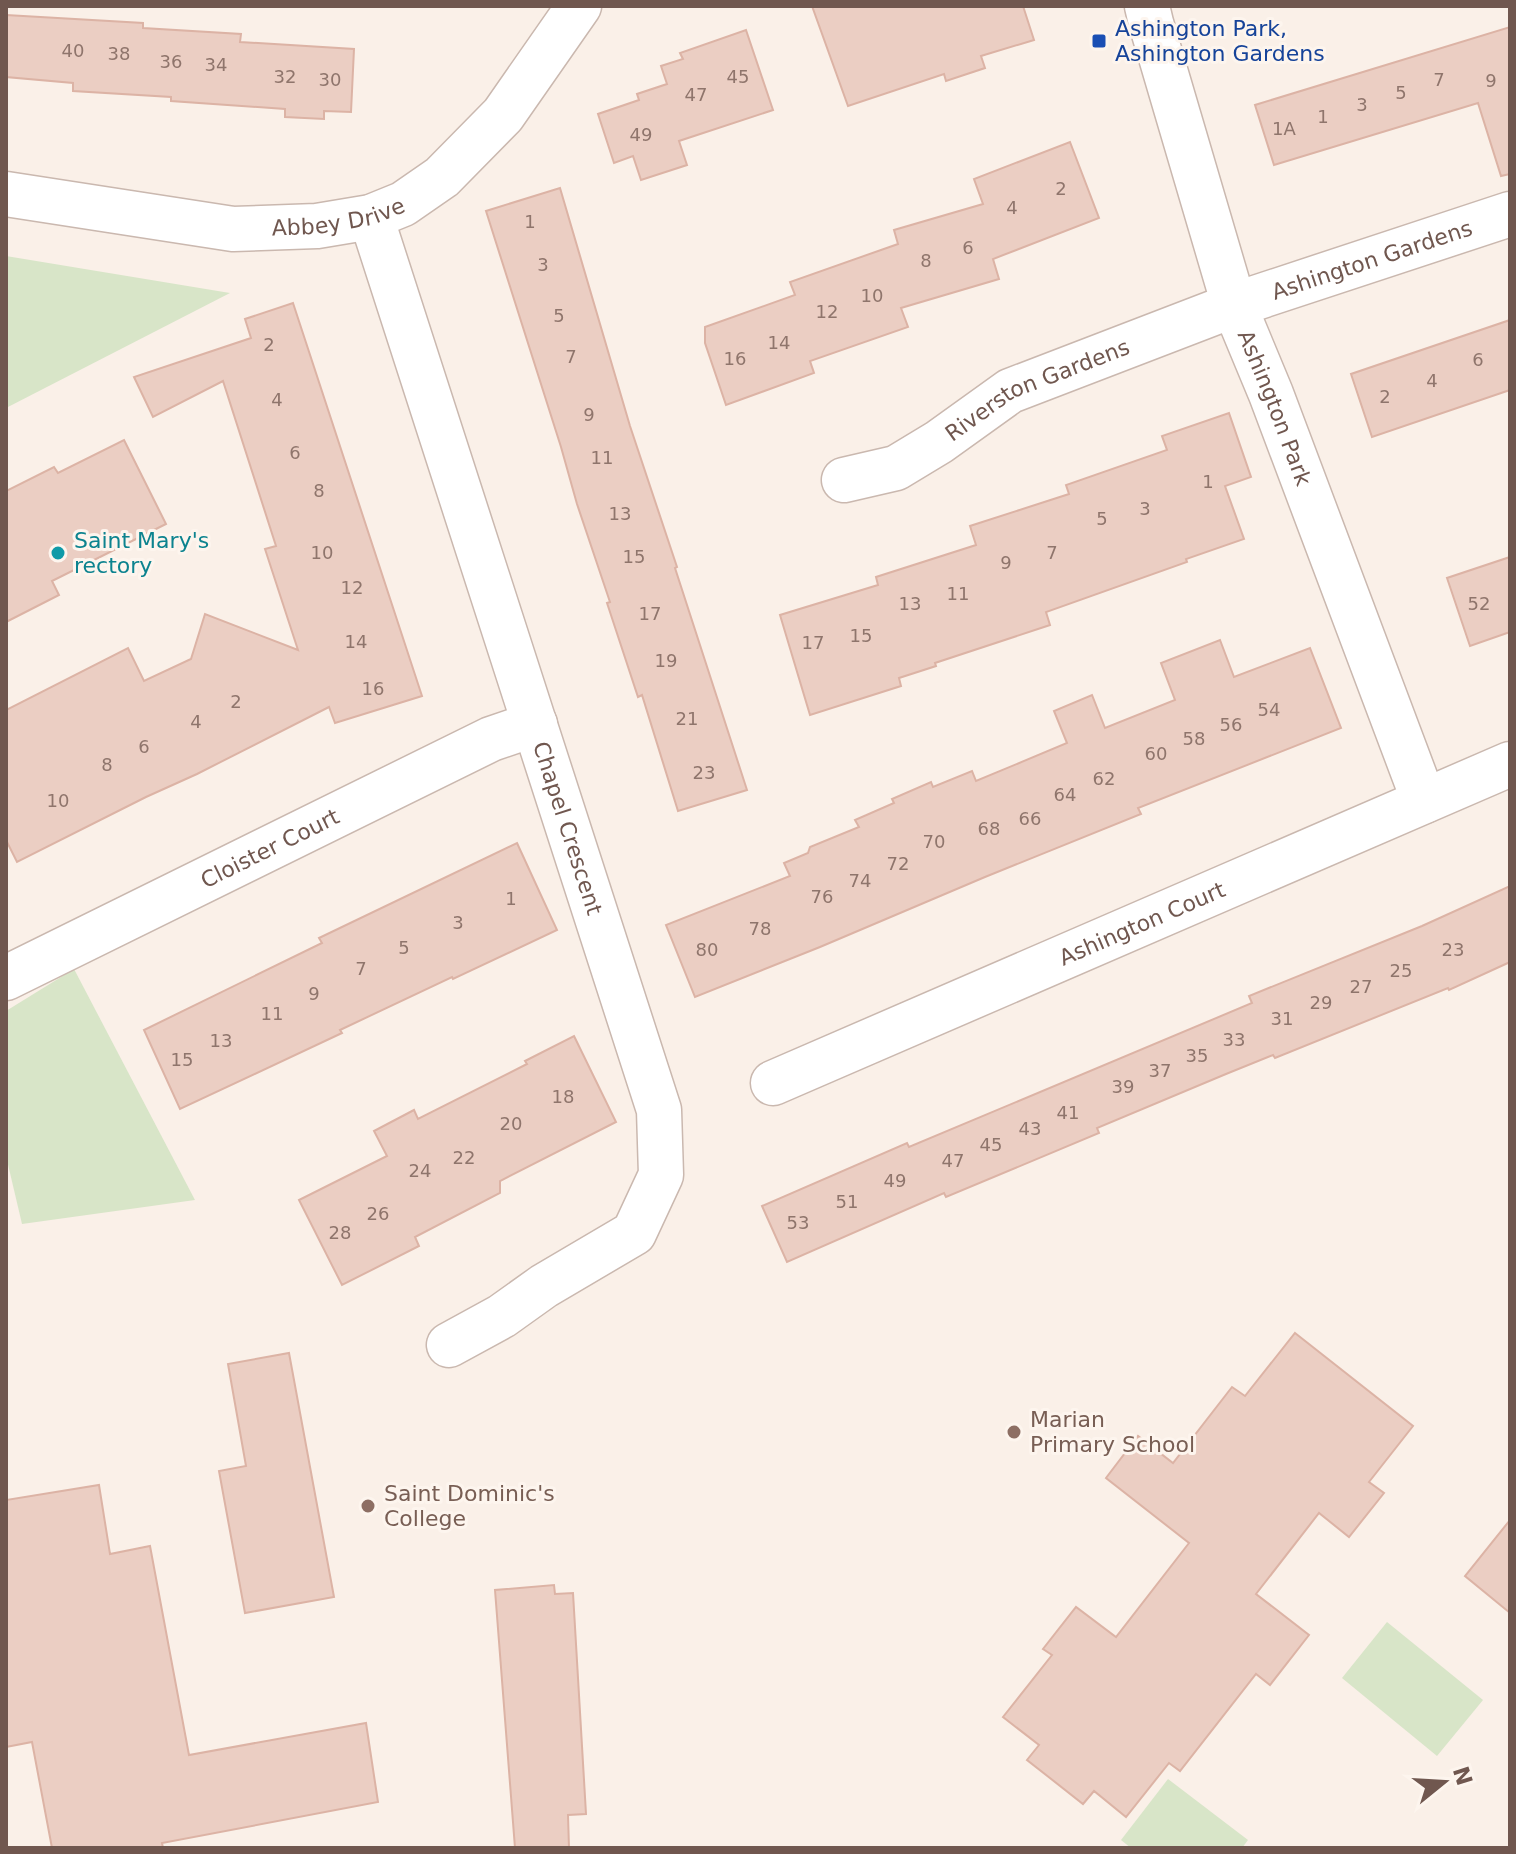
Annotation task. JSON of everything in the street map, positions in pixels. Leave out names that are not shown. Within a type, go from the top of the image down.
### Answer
[{"type":"street","name":"Abbey Drive","points":[[6,194],[233,229],[317,226],[371,217],[403,204],[442,177],[503,115],[579,6]]},
{"type":"street","name":"Ashington Park","points":[[1147,6],[1234,305],[1271,394],[1424,801]]},
{"type":"street","name":"Ashington Gardens","points":[[1234,305],[1510,214]]},
{"type":"street","name":"Chapel Crescent","points":[[371,217],[659,1110],[661,1175],[634,1233],[544,1286],[502,1316],[449,1345]]},
{"type":"street","name":"Riverston Gardens","points":[[844,480],[896,468],[939,442],[1010,391],[1234,305]]},
{"type":"street","name":"Cloister Court","points":[[6,978],[491,739],[535,724]]},
{"type":"street","name":"Ashington Court","points":[[773,1083],[1510,764]]},
{"type":"green space","points":[[6,256],[230,293],[6,408]]},
{"type":"green space","points":[[74,969],[195,1200],[22,1224],[6,1156],[6,1011]]},
{"type":"green space","points":[[1387,1622],[1483,1700],[1437,1756],[1342,1678]]},
{"type":"green space","points":[[1168,1779],[1248,1840],[1242,1848],[1131,1848],[1121,1840]]},
{"type":"building","points":[[812,6],[1023,6],[1034,40],[981,56],[985,68],[946,81],[944,74],[848,106]]},
{"type":"building","points":[[6,15],[143,23],[143,28],[241,34],[240,42],[354,49],[351,112],[324,111],[324,119],[285,117],[285,109],[73,91],[73,83],[6,77]]},
{"type":"building","points":[[1510,27],[1510,174],[1501,176],[1478,103],[1274,165],[1255,105]]},
{"type":"building","points":[[746,30],[773,110],[679,141],[687,165],[641,180],[633,156],[614,163],[598,114],[639,100],[637,94],[667,84],[661,66],[683,59],[680,53]]},
{"type":"building","points":[[1070,142],[1099,218],[993,259],[999,279],[901,308],[908,327],[810,361],[814,373],[726,405],[705,343],[705,327],[795,295],[790,282],[898,244],[894,230],[983,204],[974,179]]},
{"type":"building","points":[[560,188],[630,426],[747,790],[678,811],[642,695],[638,697],[607,603],[610,602],[486,211]]},
{"type":"building","points":[[293,303],[422,696],[335,723],[329,707],[17,862],[6,840],[6,710],[128,648],[144,681],[191,659],[205,614],[298,650],[265,549],[276,546],[223,381],[153,417],[134,377],[251,338],[245,319]]},
{"type":"building","points":[[1510,320],[1510,390],[1372,437],[1351,374]]},
{"type":"building","points":[[1229,413],[1251,477],[1225,486],[1244,539],[1046,612],[1050,625],[935,663],[936,666],[899,678],[901,686],[810,715],[780,615],[878,585],[876,577],[976,545],[970,526],[1069,494],[1066,485],[1167,450],[1162,436]]},
{"type":"building","name":"Saint Mary's rectory","points":[[124,440],[166,524],[52,581],[59,595],[6,622],[6,491],[54,467],[58,473]]},
{"type":"building","points":[[1510,557],[1510,632],[1470,646],[1447,578]]},
{"type":"building","points":[[1220,640],[1234,677],[1310,648],[1341,728],[1138,808],[1141,814],[695,997],[666,925],[790,876],[784,863],[808,853],[810,847],[859,827],[855,820],[894,803],[892,799],[931,782],[933,787],[972,771],[976,781],[1067,743],[1054,711],[1092,695],[1105,728],[1175,700],[1161,663]]},
{"type":"building","points":[[517,843],[557,930],[340,1030],[342,1033],[180,1109],[144,1030],[322,943],[319,938]]},
{"type":"building","points":[[1510,886],[1510,962],[1449,990],[1226,1074],[1097,1128],[1099,1133],[946,1197],[944,1193],[787,1262],[762,1206],[907,1143],[909,1147],[1252,1003],[1249,996],[1422,926]]},
{"type":"building","points":[[574,1036],[616,1122],[500,1181],[500,1193],[415,1237],[419,1246],[342,1285],[299,1200],[387,1156],[374,1131],[414,1110],[418,1119],[527,1064],[525,1061]]},
{"type":"building","name":"Marian Primary School","points":[[1295,1333],[1413,1426],[1369,1482],[1384,1493],[1349,1537],[1319,1513],[1256,1594],[1309,1635],[1270,1685],[1256,1674],[1180,1771],[1169,1763],[1126,1817],[1094,1791],[1083,1804],[1027,1760],[1039,1745],[1003,1717],[1052,1655],[1043,1649],[1076,1607],[1116,1637],[1189,1543],[1106,1478],[1138,1436],[1173,1463],[1232,1387],[1245,1396]]},
{"type":"building","points":[[289,1353],[334,1597],[245,1613],[219,1471],[246,1466],[228,1364]]},
{"type":"building","points":[[99,1485],[110,1554],[150,1546],[189,1755],[366,1723],[378,1802],[162,1843],[163,1848],[52,1848],[32,1742],[6,1747],[6,1500]]},
{"type":"building","points":[[1510,1520],[1510,1613],[1465,1576]]},
{"type":"building","name":"Saint Dominic's College","points":[[554,1585],[555,1594],[573,1593],[586,1814],[568,1815],[569,1848],[515,1848],[495,1590]]},
{"type":"place","name":"Ashington Park, Ashington Gardens","points":[[1099,41]]},
{"type":"place","name":"Saint Mary's rectory","points":[[58,553]]},
{"type":"place","name":"Marian Primary School","points":[[1014,1432]]},
{"type":"place","name":"Saint Dominic's College","points":[[368,1506]]}]
